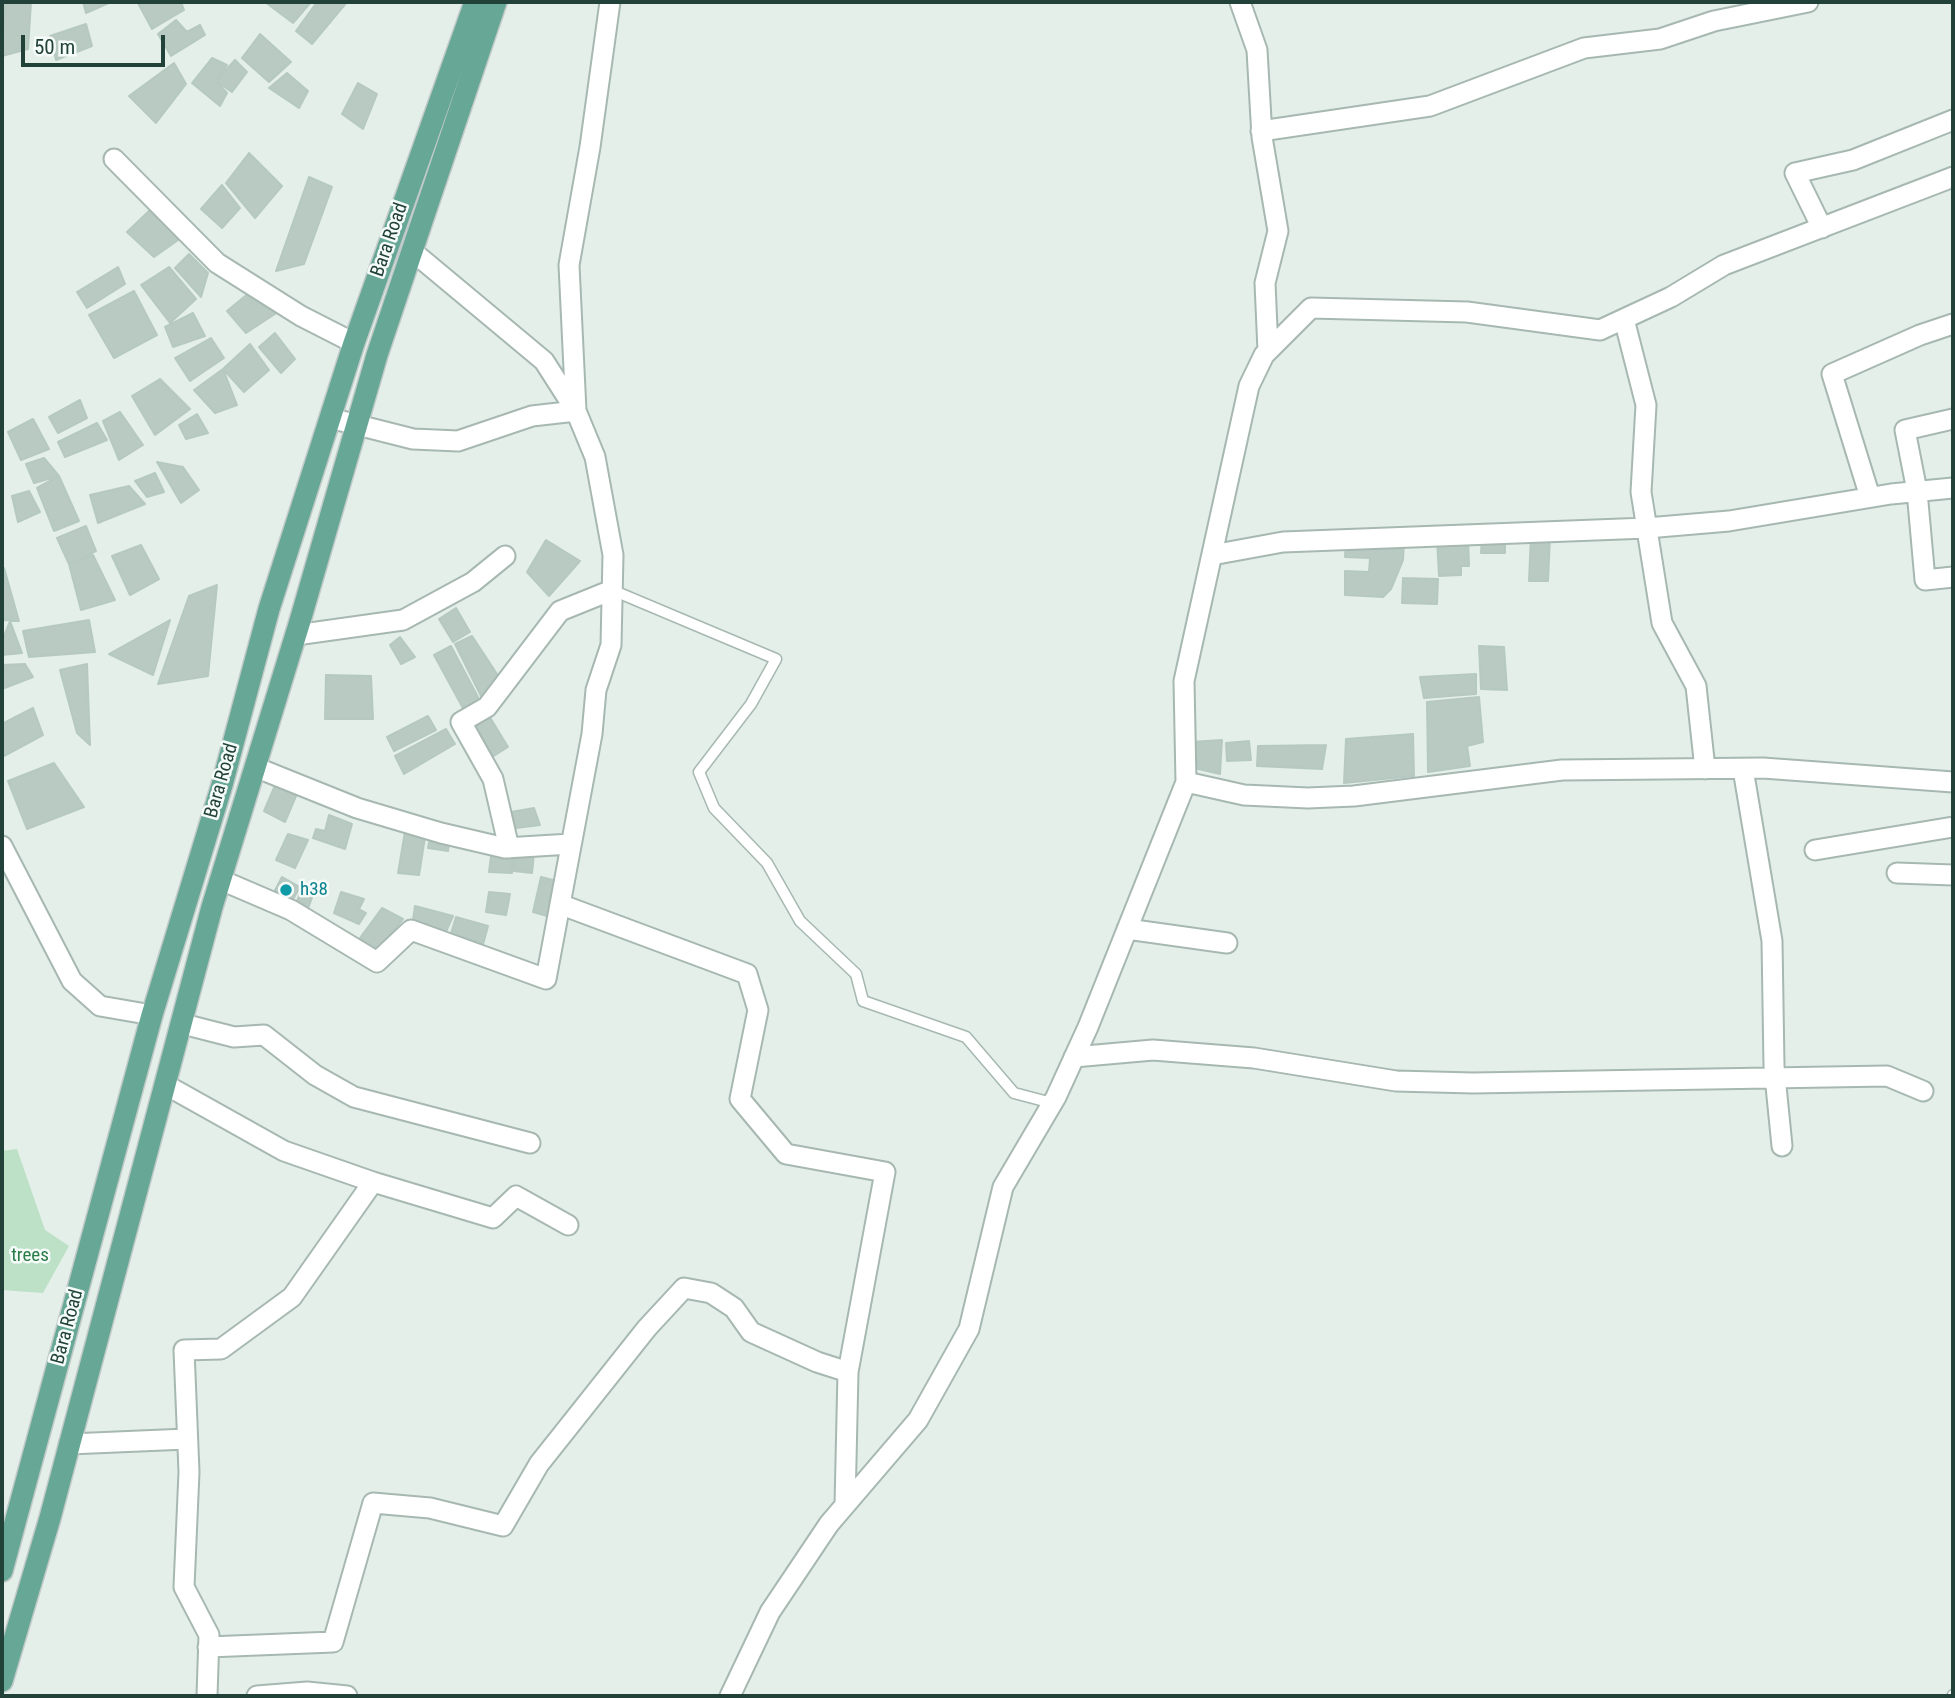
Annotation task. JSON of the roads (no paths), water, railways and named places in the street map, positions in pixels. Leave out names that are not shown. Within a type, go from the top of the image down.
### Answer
[{"type":"main road","name":"Bara Road","points":[[2,1571],[152,1015],[309,485],[354,343],[475,2]]},
{"type":"main road","points":[[2,1681],[69,1444],[221,880],[296,635],[356,425],[496,2]]},
{"type":"main road","points":[[309,485],[337,493]]},
{"type":"main road","points":[[152,1015],[183,1024]]},
{"type":"street","points":[[576,411],[569,265],[590,147],[610,2]]},
{"type":"street","points":[[1240,2],[1257,50],[1262,131],[1278,231],[1265,284],[1268,351]]},
{"type":"street","points":[[1262,131],[1430,106],[1584,48],[1660,38],[1714,20],[1808,2]]},
{"type":"street","points":[[1822,228],[1795,173],[1853,160],[1953,120]]},
{"type":"street","points":[[114,159],[217,263],[301,316],[354,343]]},
{"type":"street","points":[[730,1696],[770,1612],[845,1505],[918,1420],[969,1329],[1003,1187],[1052,1103],[1074,1057],[1186,782],[1184,681],[1249,386],[1268,351],[1311,308],[1467,312],[1600,331],[1671,297],[1724,265],[1953,177]]},
{"type":"street","points":[[221,880],[291,911],[377,962],[411,930],[546,978],[562,905],[592,734],[596,690],[611,645],[613,555],[595,457],[576,411],[544,361],[412,251]]},
{"type":"street","points":[[1625,319],[1646,405],[1641,492],[1662,622],[1696,686],[1705,769]]},
{"type":"street","points":[[1870,497],[1832,374],[1920,335],[1953,324]]},
{"type":"street","points":[[330,418],[413,439],[458,441],[533,416],[576,411]]},
{"type":"street","points":[[1953,419],[1905,430],[1917,491],[1925,580],[1953,577]]},
{"type":"street","points":[[1212,555],[1283,542],[1647,528],[1729,521],[1870,497],[1953,488]]},
{"type":"street","points":[[296,635],[402,620],[473,582],[505,556]]},
{"type":"street","points":[[509,848],[493,779],[461,722],[487,707],[560,611],[612,590]]},
{"type":"street","points":[[255,767],[357,808],[441,834],[509,848],[571,844]]},
{"type":"street","points":[[1186,782],[1244,796],[1308,798],[1354,796],[1562,770],[1743,769],[1953,782]]},
{"type":"street","points":[[1743,769],[1773,941],[1775,1077],[1782,1146]]},
{"type":"street","points":[[1815,850],[1953,827]]},
{"type":"street","points":[[2,846],[72,981],[100,1006],[152,1015]]},
{"type":"street","points":[[1896,873],[1953,875]]},
{"type":"street","points":[[562,905],[747,974],[758,1010],[740,1099],[786,1154],[885,1172],[848,1372],[845,1505]]},
{"type":"street","points":[[1127,929],[1227,943]]},
{"type":"street","points":[[183,1024],[234,1037],[264,1035],[315,1075],[354,1097],[530,1143]]},
{"type":"street","points":[[1074,1057],[1153,1050],[1254,1058],[1395,1081],[1473,1083],[1887,1076],[1923,1091]]},
{"type":"street","points":[[166,1086],[284,1151],[373,1182],[493,1218],[516,1196],[568,1225]]},
{"type":"street","points":[[207,1696],[209,1635],[184,1587],[187,1439],[184,1350],[221,1349],[292,1297],[373,1182]]},
{"type":"street","points":[[208,1647],[333,1642],[373,1503],[430,1508],[503,1526],[539,1464],[647,1328],[684,1288],[711,1293],[734,1308],[751,1332],[817,1362],[848,1372]]},
{"type":"street","points":[[69,1444],[187,1439]]},
{"type":"street","points":[[257,1696],[307,1692],[347,1696]]},
{"type":"lane","points":[[612,590],[776,659],[751,705],[699,772],[714,808],[767,863],[800,921],[856,974],[863,1002],[967,1038],[1014,1093],[1052,1103]]},
{"type":"place","name":"h38","points":[[286,890]]},
{"type":"park label","name":"trees","points":[[30,1256]]}]
